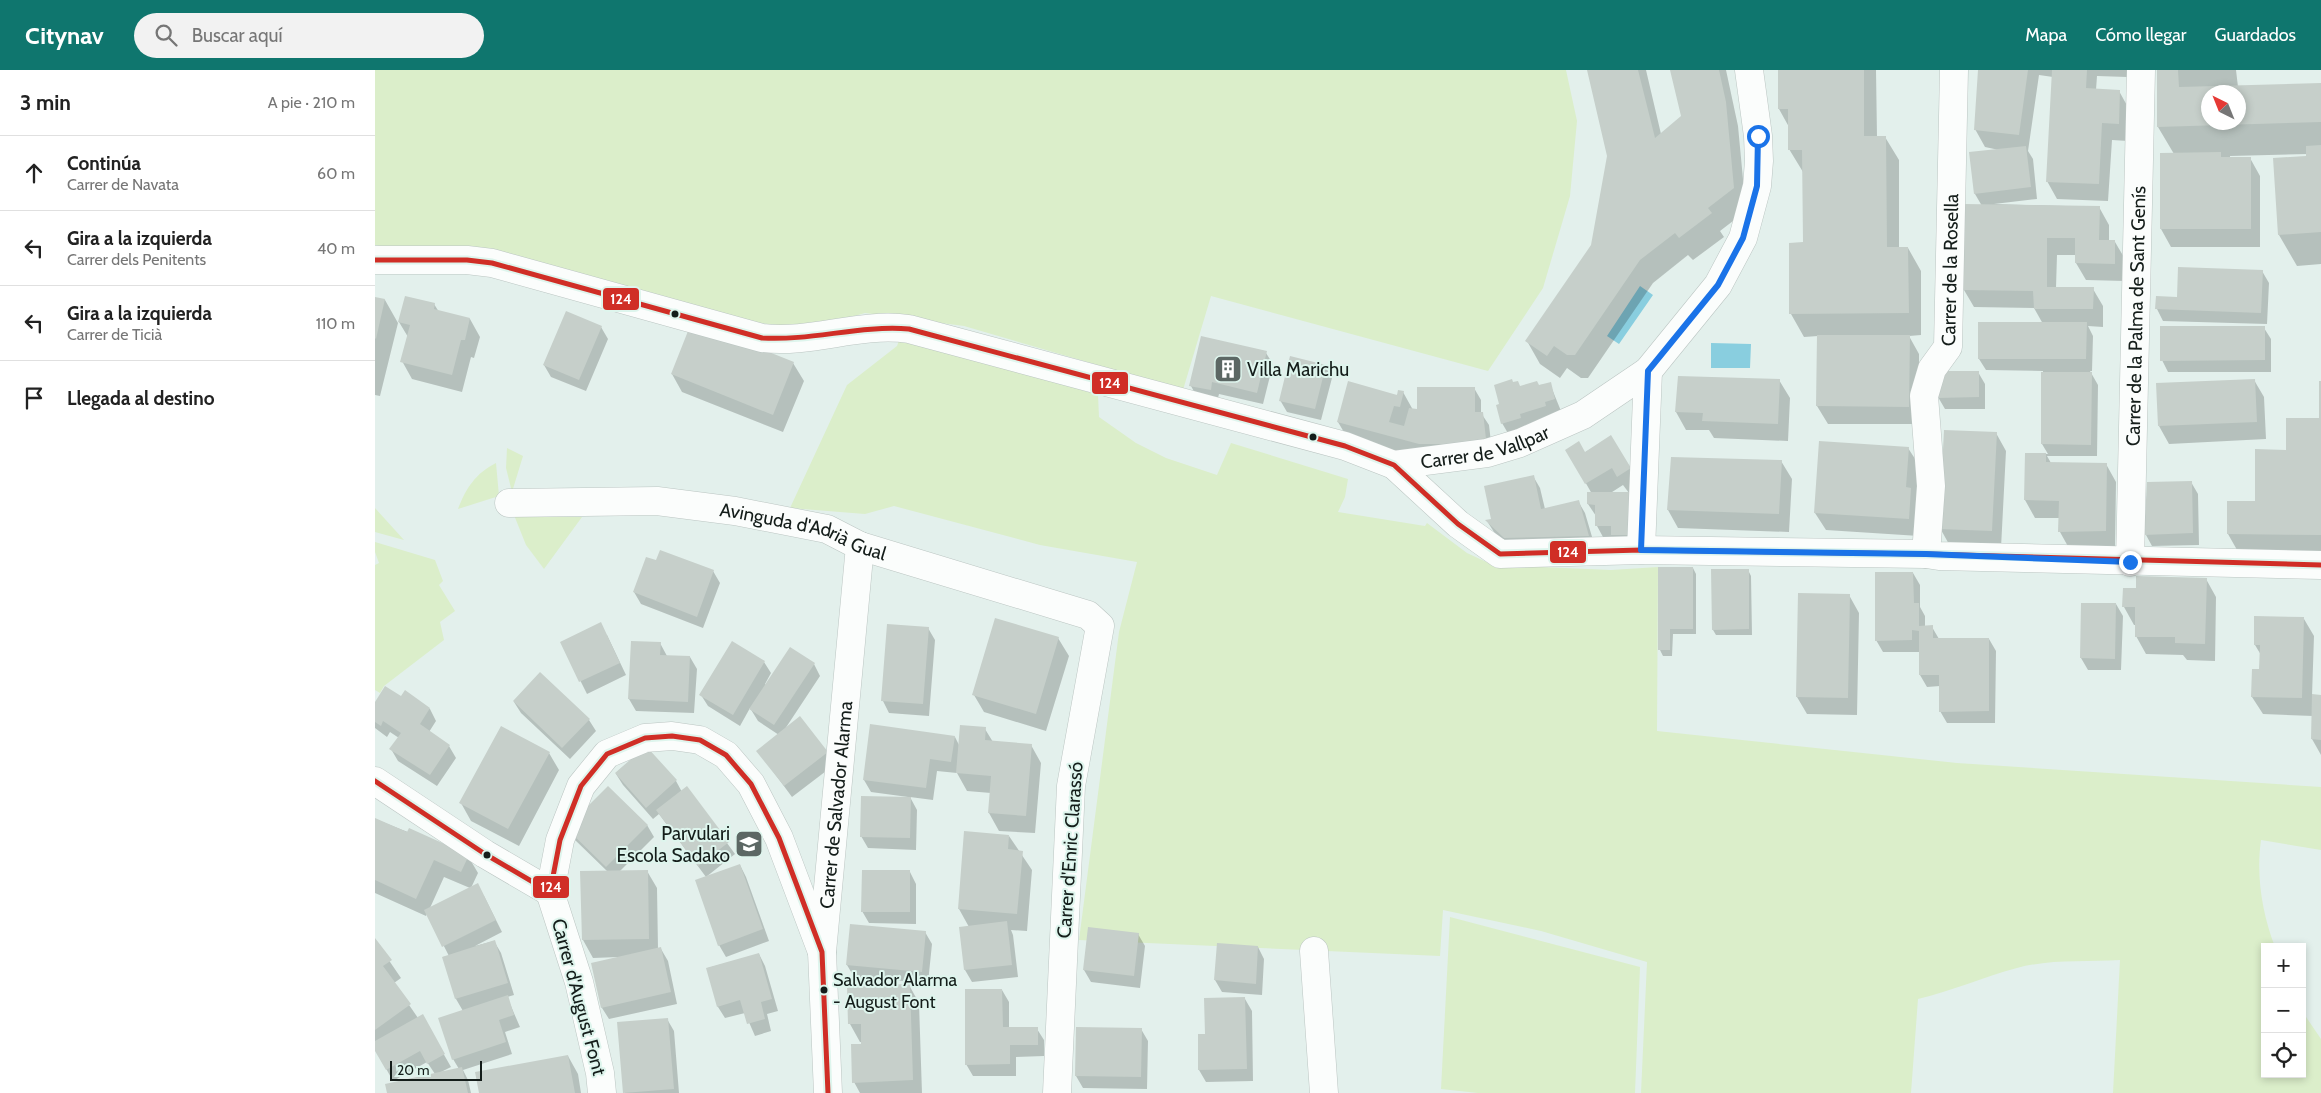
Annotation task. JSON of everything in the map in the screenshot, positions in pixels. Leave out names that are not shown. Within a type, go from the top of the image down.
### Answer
[{"type":"street","name":"Carrer de Vallpar","points":[[375,260],[467,260],[492,263],[762,338],[810,338],[878,326],[909,329],[1123,388],[1345,446],[1394,465],[1487,453],[1520,443],[1583,415],[1648,371],[1718,285],[1743,238],[1757,186],[1758,136],[1749,70]]},
{"type":"street","name":"Carrer de la Rosella","points":[[1926,554],[1931,486],[1924,396],[1933,370],[1948,347],[1954,70]]},
{"type":"street","name":"Carrer de la Palma de Sant Genís","points":[[2130,562],[2141,70]]},
{"type":"street","points":[[1641,550],[1648,371]]},
{"type":"street","points":[[1394,465],[1459,524],[1500,554],[1641,550],[1926,554],[2130,562],[2321,565]]},
{"type":"street","name":"Avinguda d'Adrià Gual","points":[[509,503],[657,501],[735,511],[827,529],[860,546],[1088,615]]},
{"type":"street","name":"Carrer de Salvador Alarma","points":[[828,1093],[823,952],[860,546]]},
{"type":"street","name":"Carrer d'Enric Clarassó","points":[[1057,1093],[1071,786],[1100,626],[1088,615]]},
{"type":"street","name":"Carrer d'August Font","points":[[602,1093],[600,1073],[579,982],[550,892],[560,840],[581,786],[607,754],[645,738],[672,736],[700,740],[726,755],[751,784],[779,838],[823,952]]},
{"type":"street","points":[[375,780],[485,854],[550,892]]},
{"type":"street","points":[[1314,952],[1324,1093]]},
{"type":"green space","points":[[375,70],[1566,70],[1577,121],[1570,196],[1543,288],[1488,371],[1211,296],[1183,390],[964,326],[865,313],[810,329],[734,320],[375,245]]},
{"type":"green space","points":[[901,335],[958,350],[1098,395],[1099,417],[1136,443],[1166,458],[1217,475],[1231,443],[1348,479],[1345,497],[1338,512],[1425,526],[1427,523],[1467,553],[1493,565],[1611,570],[1658,567],[1657,731],[1957,763],[2321,787],[2321,850],[2261,840],[2259,867],[2261,894],[2274,943],[2261,943],[2261,1078],[2306,1078],[2306,1017],[2321,1039],[2321,1093],[2113,1093],[2120,960],[2055,962],[2029,965],[1918,999],[1911,1093],[1641,1093],[1647,962],[1541,931],[1443,910],[1440,956],[1079,940],[1119,632],[1137,562],[1040,545],[894,506],[865,514],[790,508],[847,385],[897,346]]},
{"type":"green space","points":[[507,448],[523,456],[512,492],[506,468]]},
{"type":"green space","points":[[496,463],[499,496],[458,509],[472,482],[483,471]]},
{"type":"green space","points":[[375,508],[404,540],[375,532]]},
{"type":"green space","points":[[514,515],[582,517],[544,569],[526,545]]},
{"type":"green space","points":[[375,542],[435,560],[443,581],[439,585],[455,611],[440,622],[444,640],[384,686],[380,693],[375,690],[375,565],[379,563],[375,552]]},
{"type":"green space","points":[[1450,917],[1640,967],[1635,1093],[1478,1093],[1441,1089]]},
{"type":"water","points":[[1640,286],[1653,295],[1619,344],[1607,336]]},
{"type":"water","points":[[1711,343],[1751,344],[1750,368],[1711,368]]},
{"type":"building","points":[[1587,70],[1638,70],[1655,138],[1681,116],[1670,70],[1719,70],[1726,102],[1734,188],[1708,208],[1712,213],[1679,238],[1675,233],[1640,260],[1575,355],[1567,355],[1554,346],[1547,356],[1525,341],[1591,245],[1607,156]]},
{"type":"building","points":[[1778,70],[1864,70],[1864,136],[1886,136],[1887,247],[1908,247],[1909,313],[1789,314],[1789,243],[1803,242],[1802,150],[1788,150],[1788,109],[1778,109]]},
{"type":"building","points":[[1978,70],[2028,70],[2019,135],[1974,130]]},
{"type":"building","points":[[2052,70],[2087,70],[2086,88],[2120,90],[2119,124],[2102,123],[2099,184],[2046,182]]},
{"type":"building","points":[[2157,70],[2178,70],[2179,87],[2201,86],[2201,126],[2157,127]]},
{"type":"building","points":[[2321,83],[2321,122],[2246,124],[2246,85]]},
{"type":"building","points":[[2321,145],[2321,232],[2278,235],[2273,158],[2306,156],[2306,146]]},
{"type":"building","points":[[2026,146],[2031,187],[1974,194],[1969,152]]},
{"type":"building","points":[[2221,152],[2221,157],[2251,157],[2251,229],[2160,229],[2160,153]]},
{"type":"building","points":[[1964,204],[2100,206],[2099,240],[2115,240],[2115,264],[2075,263],[2075,238],[2047,238],[2047,287],[2094,287],[2093,309],[2034,309],[2033,291],[1963,290]]},
{"type":"building","points":[[2178,267],[2263,270],[2261,313],[2155,309],[2156,296],[2177,297]]},
{"type":"building","points":[[405,296],[435,303],[434,309],[470,318],[465,340],[461,340],[452,375],[400,362],[410,325],[398,322]]},
{"type":"building","points":[[375,297],[385,299],[376,339],[375,338]]},
{"type":"building","points":[[566,311],[602,326],[579,380],[543,365]]},
{"type":"building","points":[[692,321],[794,362],[773,415],[671,374]]},
{"type":"building","points":[[1978,322],[2087,322],[2086,359],[1978,359]]},
{"type":"building","points":[[2160,326],[2265,326],[2265,360],[2160,361]]},
{"type":"building","points":[[1817,335],[1910,335],[1909,407],[1816,406]]},
{"type":"building","name":"Villa Marichu","points":[[1201,336],[1267,351],[1257,393],[1212,382],[1211,390],[1189,386]]},
{"type":"building","points":[[1290,356],[1326,365],[1315,409],[1279,401]]},
{"type":"building","points":[[1937,371],[1979,371],[1979,397],[1937,398]]},
{"type":"building","points":[[2041,372],[2092,372],[2091,445],[2041,444]]},
{"type":"building","points":[[1678,376],[1780,379],[1778,424],[1702,421],[1703,413],[1675,412]]},
{"type":"building","points":[[1512,379],[1513,382],[1518,381],[1520,386],[1537,381],[1539,385],[1551,382],[1555,399],[1545,402],[1546,406],[1520,414],[1521,418],[1501,424],[1496,405],[1499,404],[1494,385]]},
{"type":"building","points":[[2255,379],[2257,422],[2158,426],[2156,383]]},
{"type":"building","points":[[1348,381],[1397,395],[1398,390],[1404,391],[1400,407],[1394,406],[1389,422],[1404,426],[1409,408],[1417,409],[1417,387],[1475,387],[1475,412],[1483,412],[1486,439],[1460,444],[1419,444],[1337,422]]},
{"type":"building","points":[[2319,381],[2321,381],[2321,535],[2227,534],[2227,501],[2255,501],[2255,449],[2286,450],[2286,418],[2319,418]]},
{"type":"building","points":[[1944,430],[1997,432],[1992,531],[1939,529]]},
{"type":"building","points":[[1611,435],[1631,468],[1617,477],[1612,468],[1585,484],[1565,450],[1579,441],[1585,452]]},
{"type":"building","points":[[1819,441],[1909,447],[1906,487],[1911,488],[1909,519],[1814,513]]},
{"type":"building","points":[[2025,453],[2046,453],[2046,462],[2107,463],[2106,531],[2058,532],[2059,501],[2024,500]]},
{"type":"building","points":[[1671,457],[1782,460],[1779,514],[1667,510]]},
{"type":"building","points":[[1534,475],[1541,509],[1579,500],[1589,536],[1504,538],[1485,520],[1491,519],[1484,486]]},
{"type":"building","points":[[2192,481],[2193,533],[2144,535],[2147,482]]},
{"type":"building","points":[[1587,492],[1629,492],[1629,535],[1611,535],[1611,526],[1595,526],[1595,505],[1587,504]]},
{"type":"building","points":[[660,550],[714,570],[697,617],[633,592],[646,557],[656,560]]},
{"type":"building","points":[[1658,567],[1693,567],[1693,629],[1670,629],[1670,650],[1658,650]]},
{"type":"building","points":[[1711,569],[1749,569],[1749,629],[1712,630]]},
{"type":"building","points":[[1875,572],[1913,572],[1914,603],[1919,603],[1919,626],[1933,625],[1933,638],[1989,638],[1989,711],[1939,712],[1939,675],[1919,675],[1919,631],[1912,630],[1912,640],[1875,641]]},
{"type":"building","points":[[2136,576],[2207,578],[2205,644],[2175,643],[2175,637],[2135,637],[2135,607],[2122,607],[2123,588],[2136,588]]},
{"type":"building","points":[[1798,593],[1850,594],[1848,698],[1796,697]]},
{"type":"building","points":[[2081,603],[2116,603],[2115,659],[2080,658]]},
{"type":"building","points":[[2254,616],[2304,617],[2302,698],[2251,697],[2252,669],[2259,669],[2260,645],[2254,645]]},
{"type":"building","points":[[995,618],[1059,637],[1036,714],[972,695]]},
{"type":"building","points":[[601,622],[620,663],[579,682],[560,642]]},
{"type":"building","points":[[887,624],[929,627],[923,704],[881,701]]},
{"type":"building","points":[[631,641],[661,642],[660,655],[690,656],[688,702],[628,699]]},
{"type":"building","points":[[732,641],[765,661],[733,715],[699,695]]},
{"type":"building","points":[[790,647],[815,663],[774,725],[749,709]]},
{"type":"building","points":[[540,672],[590,719],[562,748],[513,701]]},
{"type":"building","points":[[385,686],[401,696],[405,690],[430,708],[420,724],[450,745],[430,775],[389,749],[401,733],[383,721],[381,726],[375,722],[375,702]]},
{"type":"building","points":[[2312,694],[2321,695],[2321,740],[2311,739]]},
{"type":"building","points":[[800,716],[828,752],[784,786],[756,751]]},
{"type":"building","points":[[870,724],[955,736],[951,762],[930,759],[926,788],[863,780]]},
{"type":"building","points":[[960,725],[986,727],[985,740],[1032,744],[1026,816],[988,813],[991,776],[956,773]]},
{"type":"building","points":[[501,726],[550,752],[508,829],[459,803]]},
{"type":"building","points":[[646,746],[677,780],[646,808],[615,773]]},
{"type":"building","points":[[608,786],[648,825],[606,867],[566,828]]},
{"type":"building","points":[[687,786],[729,842],[698,866],[656,810]]},
{"type":"building","points":[[861,796],[911,797],[910,838],[860,837]]},
{"type":"building","points":[[375,818],[407,832],[409,828],[469,855],[461,872],[434,860],[416,899],[375,880]]},
{"type":"building","points":[[964,831],[1009,835],[1008,849],[1023,851],[1017,914],[958,909]]},
{"type":"building","points":[[740,864],[763,929],[718,946],[695,880]]},
{"type":"building","points":[[648,870],[649,939],[582,940],[580,871]]},
{"type":"building","points":[[862,870],[910,870],[910,912],[861,912]]},
{"type":"building","points":[[478,883],[496,920],[442,947],[424,910]]},
{"type":"building","points":[[1007,921],[1012,965],[964,970],[959,927]]},
{"type":"building","points":[[850,924],[926,931],[922,972],[846,965]]},
{"type":"building","points":[[1088,927],[1139,933],[1134,976],[1083,970]]},
{"type":"building","points":[[375,938],[392,960],[383,966],[411,1004],[375,1030]]},
{"type":"building","points":[[495,940],[508,983],[455,999],[442,957]]},
{"type":"building","points":[[1217,943],[1258,946],[1256,984],[1214,980]]},
{"type":"building","points":[[661,947],[671,992],[601,1008],[591,963]]},
{"type":"building","points":[[759,953],[772,999],[761,1002],[765,1019],[747,1024],[740,1000],[717,1007],[706,968]]},
{"type":"building","points":[[910,984],[913,1080],[852,1083],[851,1044],[861,1044],[861,1024],[848,1024],[847,986]]},
{"type":"building","points":[[965,989],[1002,989],[1003,1027],[1038,1027],[1038,1045],[1010,1045],[1010,1064],[965,1065]]},
{"type":"building","points":[[508,995],[514,1015],[499,1020],[506,1042],[452,1060],[438,1018]]},
{"type":"building","points":[[1245,997],[1247,1069],[1198,1070],[1198,1034],[1205,1034],[1204,998]]},
{"type":"building","points":[[423,1014],[445,1054],[427,1064],[420,1051],[386,1070],[375,1051],[375,1041]]},
{"type":"building","points":[[668,1018],[674,1089],[623,1093],[617,1022]]},
{"type":"building","points":[[1076,1027],[1142,1028],[1141,1077],[1075,1076]]},
{"type":"building","points":[[568,1055],[575,1093],[479,1093],[475,1072]]},
{"type":"building","points":[[462,1067],[468,1093],[387,1093],[385,1084]]},
{"type":"transit line","name":"124","points":[[375,260],[467,260],[492,263],[762,338],[799,337],[872,329],[909,329],[1345,446],[1394,465],[1458,524],[1500,554],[1641,550],[1926,554],[2321,565]]},
{"type":"transit line","name":"124","points":[[375,781],[485,854],[550,892],[560,840],[581,786],[607,754],[645,738],[672,736],[700,740],[726,755],[751,784],[779,838],[822,952],[828,1093]]},
{"type":"place","name":"Villa Marichu","points":[[1228,369]]},
{"type":"place","name":"Parvulari Escola Sadako","points":[[749,844]]},
{"type":"place","name":"Salvador Alarma - August Font","points":[[824,990]]},
{"type":"route","points":[[1758,136],[1757,186],[1743,238],[1732,262],[1718,285],[1648,371],[1641,550],[1801,554],[1926,554],[2130,562]]}]
